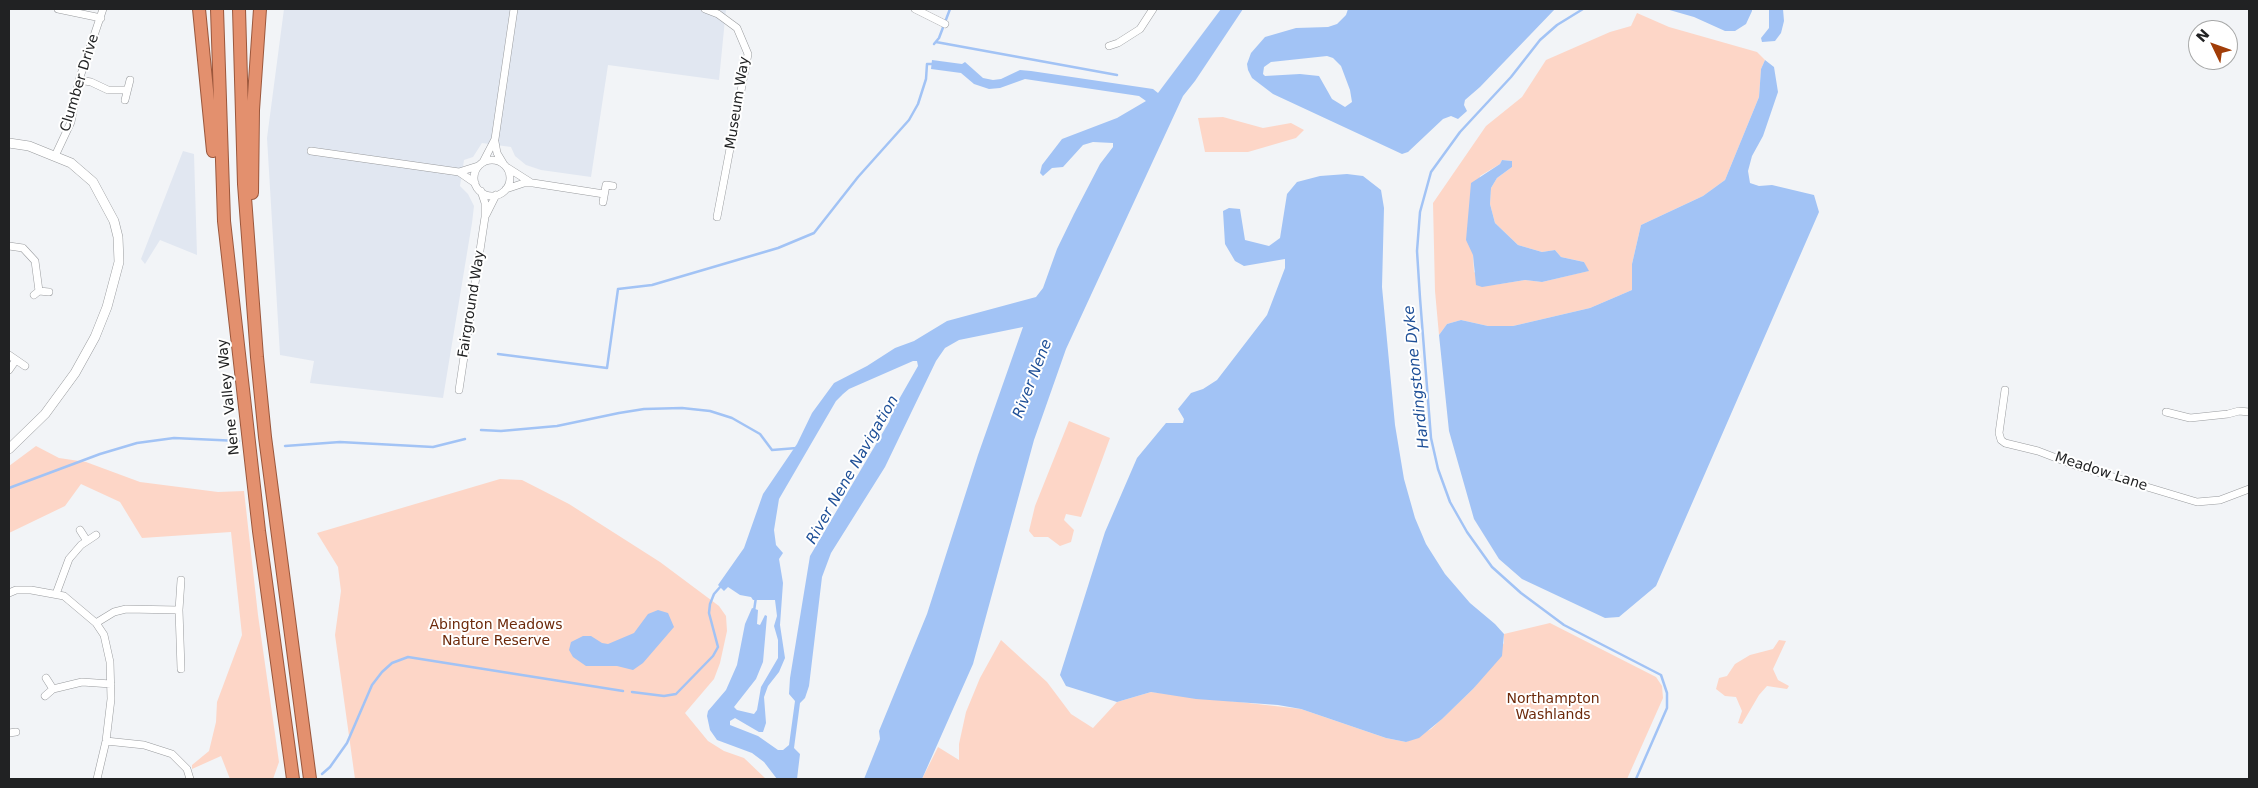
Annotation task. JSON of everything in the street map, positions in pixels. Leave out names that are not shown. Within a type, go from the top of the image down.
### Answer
[{"type":"highway","points":[[199,9],[217,184],[224,221]]},
{"type":"highway","name":"Nene Valley Way","points":[[217,9],[224,221],[259,531],[293,779]]},
{"type":"highway","points":[[239,9],[243,165],[250,278],[265,437],[310,779]]},
{"type":"highway","points":[[250,278],[254,101],[260,9]]},
{"type":"street","points":[[58,9],[101,18]]},
{"type":"street","name":"Clumber Drive","points":[[55,156],[71,122],[79,80],[103,9]]},
{"type":"street","points":[[514,9],[495,139],[496,153],[516,175],[533,183]]},
{"type":"street","name":"Museum Way","points":[[705,9],[737,28],[748,54],[717,216]]},
{"type":"street","points":[[915,9],[945,24]]},
{"type":"street","points":[[1109,46],[1118,43],[1140,29],[1153,9]]},
{"type":"street","points":[[79,80],[91,82],[108,90],[126,90]]},
{"type":"street","points":[[126,100],[126,90],[130,80]]},
{"type":"street","points":[[475,183],[475,172],[495,139]]},
{"type":"street","points":[[9,143],[29,146],[71,163],[93,182],[114,220],[119,246],[116,278],[95,337],[75,372],[45,414],[9,449]]},
{"type":"street","points":[[311,151],[459,172],[475,183],[481,191],[485,203],[485,217]]},
{"type":"street","points":[[459,172],[491,160],[505,165],[510,178],[506,189]]},
{"type":"street","points":[[485,217],[496,195],[506,189],[524,183],[604,194]]},
{"type":"street","points":[[603,202],[606,185],[613,186]]},
{"type":"street","points":[[481,191],[486,194],[496,195]]},
{"type":"street","name":"Fairground Way","points":[[459,390],[485,217]]},
{"type":"street","points":[[9,246],[23,248],[35,261],[36,293],[49,292]]},
{"type":"street","points":[[9,355],[25,366]]},
{"type":"street","points":[[9,370],[16,360]]},
{"type":"street","name":"Meadow Lane","points":[[2006,390],[1999,433],[2001,440],[2005,443],[2038,451],[2077,466],[2197,502],[2220,500],[2249,489]]},
{"type":"street","points":[[2166,412],[2190,418],[2228,414],[2239,410],[2249,412]]},
{"type":"street","points":[[80,530],[87,541]]},
{"type":"street","points":[[56,594],[69,560],[87,541],[96,536]]},
{"type":"street","points":[[180,669],[179,610],[181,580]]},
{"type":"street","points":[[9,593],[16,590],[31,590],[64,596],[96,623],[107,646],[111,684],[106,741],[97,779]]},
{"type":"street","points":[[96,623],[114,612],[126,609],[159,608],[179,610]]},
{"type":"street","points":[[172,660],[181,660]]},
{"type":"street","points":[[46,678],[53,688]]},
{"type":"street","points":[[45,696],[53,688],[82,682],[111,684]]},
{"type":"street","points":[[106,741],[144,744],[172,754],[187,769],[190,779]]},
{"type":"shaded area","points":[[284,9],[726,9],[719,80],[608,65],[591,177],[541,170],[526,165],[515,156],[511,147],[482,143],[473,157],[464,160],[460,186],[468,194],[474,206],[443,398],[310,383],[314,361],[280,355],[267,138]]},
{"type":"shaded area","points":[[183,151],[194,154],[197,255],[160,240],[145,264],[141,259]]},
{"type":"green space","points":[[1637,13],[1669,27],[1757,52],[1765,60],[1761,69],[1759,97],[1725,180],[1703,196],[1641,225],[1632,264],[1632,290],[1590,308],[1513,326],[1488,326],[1461,320],[1447,324],[1439,335],[1435,291],[1433,203],[1486,126],[1522,97],[1546,60],[1610,32],[1631,26]],"holes":[[[1502,160],[1512,161],[1512,167],[1497,178],[1491,188],[1490,204],[1495,223],[1518,245],[1542,252],[1555,250],[1561,257],[1584,262],[1588,271],[1542,282],[1525,280],[1493,285],[1474,272],[1473,255],[1480,176],[1500,164]]]},
{"type":"green space","points":[[1223,117],[1263,128],[1291,123],[1304,130],[1296,138],[1248,152],[1205,152],[1198,118]]},
{"type":"green space","points":[[1069,421],[1110,438],[1081,517],[1066,514],[1064,520],[1074,530],[1071,542],[1060,546],[1048,537],[1034,537],[1029,531],[1035,506]]},
{"type":"green space","points":[[36,446],[59,458],[86,462],[140,482],[218,492],[244,491],[258,615],[279,762],[273,779],[230,779],[221,756],[192,769],[192,765],[209,751],[216,722],[217,702],[242,635],[231,532],[142,538],[120,502],[81,484],[65,506],[9,533],[9,466]]},
{"type":"green space","name":"Abington Meadows Nature Reserve","points":[[500,479],[522,480],[569,504],[660,562],[719,606],[726,616],[727,631],[720,663],[714,679],[685,713],[708,741],[724,751],[744,758],[766,779],[355,779],[335,635],[341,591],[338,567],[317,533]]},
{"type":"green space","name":"Northampton Washlands","points":[[1550,623],[1656,677],[1662,686],[1663,698],[1627,779],[922,779],[938,747],[959,760],[959,744],[966,712],[980,678],[1001,640],[1047,682],[1071,714],[1093,728],[1117,702],[1151,692],[1301,709],[1386,738],[1406,742],[1431,729],[1473,689],[1504,643],[1504,634]]},
{"type":"green space","points":[[1779,640],[1786,641],[1773,669],[1778,680],[1789,686],[1787,689],[1767,686],[1759,695],[1742,724],[1738,723],[1742,711],[1736,697],[1725,696],[1716,689],[1719,678],[1727,676],[1735,664],[1750,655],[1773,649]]},
{"type":"water","name":"River Nene","points":[[1221,9],[1243,9],[1183,96],[1066,349],[1034,440],[973,664],[922,779],[864,779],[880,739],[879,731],[927,614],[978,455],[1023,327],[959,340],[945,348],[936,361],[885,467],[831,553],[822,577],[809,686],[805,698],[800,703],[794,748],[800,754],[797,779],[777,779],[764,762],[752,753],[717,740],[710,730],[707,716],[708,711],[726,690],[737,665],[745,624],[752,608],[758,610],[757,624],[760,625],[765,615],[767,616],[763,662],[756,679],[734,707],[737,710],[754,714],[757,710],[761,687],[778,658],[778,640],[774,626],[777,616],[775,600],[753,600],[751,597],[740,595],[728,587],[724,591],[718,585],[744,548],[763,494],[797,444],[812,413],[834,383],[867,366],[895,348],[914,341],[947,321],[1036,297],[1043,288],[1057,249],[1074,214],[1100,164],[1113,147],[1113,143],[1093,142],[1083,145],[1063,167],[1052,168],[1043,176],[1040,173],[1042,165],[1062,139],[1117,118],[1146,101],[1139,96],[1025,79],[1000,88],[989,89],[974,84],[961,73],[931,69],[932,60],[962,64],[965,62],[983,78],[993,80],[1001,79],[1020,70],[1153,89],[1158,93]],"holes":[[[913,361],[917,361],[918,366],[894,408],[889,422],[810,556],[790,678],[789,694],[795,701],[789,745],[783,750],[778,750],[758,736],[730,725],[730,721],[735,718],[759,732],[763,732],[766,723],[764,697],[768,686],[779,672],[785,658],[780,625],[783,583],[779,559],[783,553],[776,545],[774,530],[779,499],[836,401],[849,389]]]},
{"type":"water","points":[[1348,9],[1555,9],[1480,87],[1465,100],[1464,105],[1467,111],[1458,119],[1451,116],[1443,119],[1408,152],[1402,154],[1273,94],[1252,78],[1248,70],[1247,64],[1251,53],[1265,37],[1296,28],[1328,27],[1337,24],[1346,15]],"holes":[[[1327,56],[1333,58],[1341,66],[1350,90],[1352,102],[1345,107],[1332,99],[1319,76],[1300,74],[1265,76],[1263,74],[1264,67],[1271,62]]]},
{"type":"water","points":[[1666,9],[1752,9],[1752,11],[1746,24],[1735,31],[1725,31],[1694,17]]},
{"type":"water","points":[[1769,9],[1783,9],[1784,21],[1781,33],[1775,41],[1762,42],[1761,38],[1769,28]]},
{"type":"water","points":[[1765,60],[1774,67],[1778,92],[1763,136],[1752,156],[1748,171],[1750,183],[1759,186],[1772,185],[1814,195],[1819,212],[1656,586],[1619,617],[1605,618],[1522,579],[1499,559],[1474,519],[1449,431],[1439,335],[1447,324],[1461,320],[1488,326],[1513,326],[1590,308],[1632,290],[1632,264],[1641,225],[1703,196],[1725,180],[1759,97],[1761,69]]},
{"type":"water","points":[[1502,160],[1512,161],[1512,167],[1497,178],[1491,188],[1490,204],[1495,223],[1518,245],[1542,252],[1555,250],[1561,257],[1584,262],[1589,271],[1542,282],[1525,280],[1482,287],[1476,285],[1473,255],[1466,240],[1471,183],[1500,164]]},
{"type":"water","points":[[1347,174],[1363,176],[1381,190],[1384,208],[1382,287],[1395,425],[1404,479],[1415,518],[1426,544],[1445,574],[1470,603],[1504,634],[1502,656],[1473,689],[1442,719],[1419,738],[1406,742],[1386,738],[1301,709],[1278,705],[1196,699],[1151,692],[1117,702],[1066,686],[1060,675],[1105,532],[1137,458],[1166,423],[1183,423],[1184,419],[1178,409],[1191,393],[1203,389],[1217,380],[1267,315],[1285,268],[1285,259],[1244,266],[1235,261],[1225,244],[1223,211],[1229,208],[1240,209],[1245,240],[1269,246],[1280,238],[1287,194],[1297,182],[1320,176]]},
{"type":"water","points":[[658,610],[668,613],[674,627],[643,663],[633,670],[617,666],[586,666],[573,657],[569,650],[571,642],[583,636],[591,636],[602,643],[608,644],[634,633],[648,614]]},
{"type":"waterway","points":[[934,44],[939,38],[950,9]]},
{"type":"waterway","name":"Hardingstone Dyke","points":[[1583,9],[1557,25],[1540,40],[1511,77],[1460,132],[1431,172],[1420,212],[1417,251],[1420,298],[1431,438],[1438,469],[1450,502],[1467,532],[1492,567],[1521,593],[1564,625],[1661,675],[1667,693],[1667,708],[1636,779]]},
{"type":"waterway","points":[[936,42],[1117,75]]},
{"type":"waterway","points":[[498,354],[607,368],[618,289],[652,285],[778,248],[814,233],[858,177],[909,120],[918,104],[926,79],[927,64],[934,64]]},
{"type":"waterway","points":[[481,430],[501,431],[557,426],[644,409],[682,408],[710,411],[732,418],[760,434],[772,450],[797,448]]},
{"type":"waterway","points":[[9,488],[100,454],[137,443],[174,438],[239,441]]},
{"type":"waterway","points":[[285,446],[340,442],[433,447],[465,439]]},
{"type":"waterway","points":[[632,692],[664,696],[676,694],[713,656],[718,647],[709,613],[710,604],[714,594],[721,586]]},
{"type":"waterway","points":[[754,611],[756,597]]},
{"type":"waterway","points":[[322,774],[330,767],[347,743],[372,685],[392,663],[408,657],[623,691]]},
{"type":"water label","name":"River Nene Navigation","points":[[853,470]]}]
